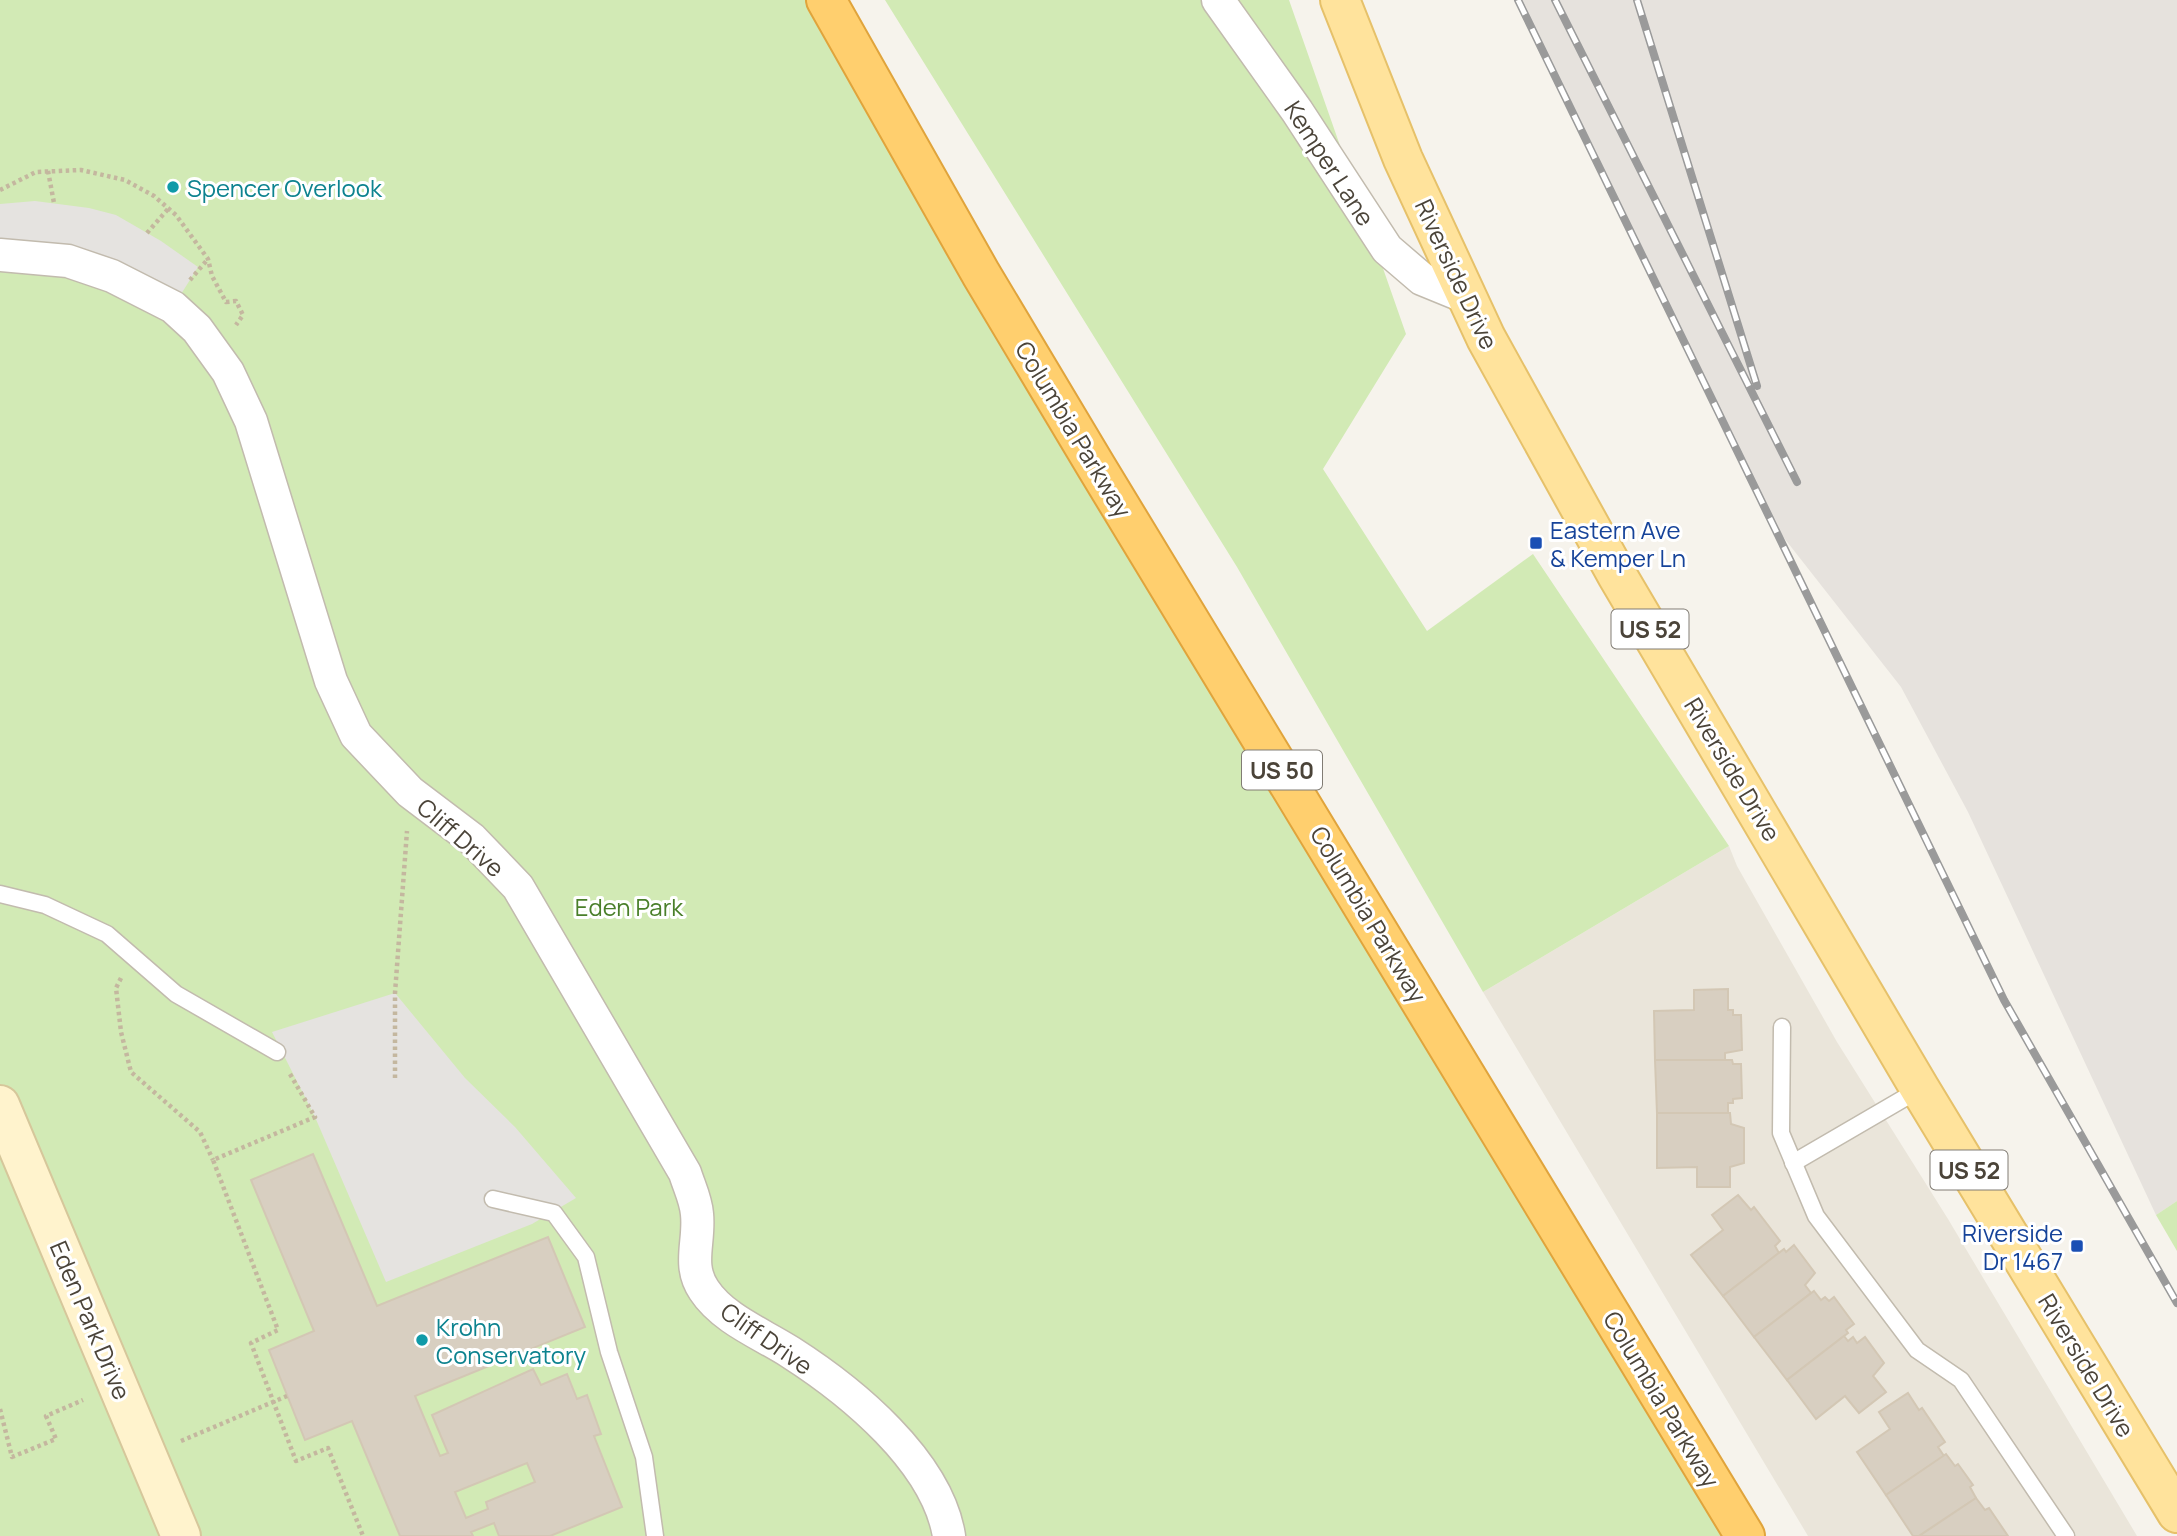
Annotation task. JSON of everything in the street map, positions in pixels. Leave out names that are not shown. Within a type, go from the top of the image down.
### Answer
[{"type":"highway","name":"Columbia Parkway","points":[[826,0],[960,238],[1090,457],[1745,1536]]},
{"type":"main road","name":"Riverside Drive","points":[[1340,0],[1404,159],[1466,297],[1617,575],[1767,824],[1920,1089],[2177,1513]]},
{"type":"street","name":"Kemper Lane","points":[[1218,0],[1297,111],[1387,249],[1422,279],[1466,297]]},
{"type":"street","name":"Cliff Drive","points":[[0,255],[68,261],[112,276],[173,307],[197,330],[228,372],[251,421],[331,681],[356,735],[410,792],[472,839],[518,887],[685,1173],[697,1210],[698,1239],[693,1268],[704,1290],[721,1309],[793,1354],[861,1407],[910,1455],[935,1493],[949,1536]]},
{"type":"street","name":"Eden Park Drive","points":[[0,1105],[181,1536]]},
{"type":"lane","points":[[0,894],[45,905],[107,934],[176,994],[277,1052]]},
{"type":"lane","points":[[1782,1027],[1780,1133],[1816,1216],[1917,1350],[1961,1380],[2066,1536]]},
{"type":"lane","points":[[1793,1163],[1920,1089]]},
{"type":"lane","points":[[493,1199],[554,1213],[586,1257],[609,1352],[644,1457],[655,1536]]},
{"type":"path","points":[[0,190],[36,172],[48,171],[80,170],[125,180],[168,209],[208,259],[212,276],[226,302],[236,301],[243,315],[236,326],[242,336]]},
{"type":"path","points":[[48,171],[54,203]]},
{"type":"path","points":[[147,233],[168,209]]},
{"type":"path","points":[[395,1078],[395,993],[410,792]]},
{"type":"path","points":[[132,956],[116,988],[121,1032],[131,1072],[200,1132],[278,1330],[251,1343],[296,1461],[328,1448],[363,1536]]},
{"type":"path","points":[[213,1160],[315,1117],[277,1052]]},
{"type":"path","points":[[180,1441],[287,1396]]},
{"type":"path","points":[[0,1409],[12,1457],[56,1439],[46,1416],[88,1398]]},
{"type":"shaded area","points":[[1518,0],[2177,0],[2177,1201],[2156,1215],[1968,812],[1901,687],[1766,515]]},
{"type":"shaded area","points":[[35,201],[89,208],[116,215],[161,241],[198,267],[173,307],[0,255],[0,204]]},
{"type":"shaded area","points":[[1729,846],[1737,866],[1837,1042],[1948,1219],[2137,1536],[1808,1536],[1483,992]]},
{"type":"shaded area","points":[[395,993],[465,1078],[515,1127],[576,1198],[532,1224],[386,1282],[315,1117],[272,1032]]},
{"type":"green space","name":"Eden Park","points":[[0,0],[826,0],[1745,1536],[0,1536]]},
{"type":"green space","points":[[885,0],[1289,0],[1406,334],[1323,469],[1427,631],[1533,554],[1729,846],[1483,992],[1237,567]]},
{"type":"green space","points":[[2177,1201],[2177,1251],[2156,1215]]},
{"type":"building","points":[[1728,989],[1728,1010],[1733,1010],[1733,1015],[1741,1015],[1742,1050],[1725,1053],[1725,1061],[1655,1060],[1654,1011],[1694,1010],[1694,990]]},
{"type":"building","points":[[1655,1060],[1732,1060],[1733,1064],[1741,1064],[1742,1098],[1728,1103],[1728,1113],[1657,1113]]},
{"type":"building","points":[[1657,1113],[1730,1113],[1731,1124],[1744,1128],[1744,1163],[1730,1167],[1730,1187],[1697,1187],[1697,1167],[1657,1168]]},
{"type":"building","name":"Krohn Conservatory","points":[[313,1154],[377,1306],[548,1237],[585,1327],[415,1396],[440,1456],[448,1453],[432,1415],[533,1369],[541,1385],[567,1374],[577,1399],[587,1395],[601,1434],[594,1436],[622,1507],[550,1536],[499,1536],[494,1523],[471,1532],[473,1536],[400,1536],[352,1421],[305,1440],[269,1350],[314,1331],[251,1180]],"holes":[[[527,1463],[535,1482],[486,1502],[488,1509],[466,1518],[455,1492]]]},
{"type":"building","points":[[1738,1195],[1751,1210],[1754,1207],[1780,1241],[1775,1246],[1779,1253],[1723,1296],[1691,1255],[1723,1230],[1712,1215]]},
{"type":"building","points":[[1794,1245],[1815,1273],[1805,1285],[1811,1293],[1754,1337],[1723,1296],[1784,1249],[1786,1252]]},
{"type":"building","points":[[1814,1291],[1821,1300],[1825,1297],[1829,1301],[1834,1297],[1854,1324],[1846,1330],[1848,1333],[1787,1380],[1754,1337]]},
{"type":"building","points":[[1844,1336],[1848,1341],[1853,1337],[1857,1343],[1865,1337],[1884,1363],[1873,1376],[1886,1392],[1859,1413],[1845,1396],[1816,1419],[1787,1380]]},
{"type":"building","points":[[1908,1393],[1919,1410],[1922,1408],[1945,1442],[1938,1447],[1944,1456],[1886,1495],[1857,1452],[1890,1429],[1879,1412]]},
{"type":"building","points":[[1946,1454],[1955,1466],[1958,1464],[1973,1485],[1970,1487],[1976,1498],[1919,1536],[1913,1536],[1886,1495]]},
{"type":"building","points":[[1976,1498],[1985,1510],[1989,1508],[2008,1536],[1919,1536]]},
{"type":"railway","points":[[1518,0],[2004,1000],[2177,1303]]},
{"type":"railway","points":[[1555,0],[1797,482]]},
{"type":"railway","points":[[1637,0],[1757,386]]},
{"type":"place","name":"Spencer Overlook","points":[[173,187]]},
{"type":"place","name":"Eastern Ave & Kemper Ln","points":[[1536,543]]},
{"type":"place","name":"Riverside Dr 1467","points":[[2077,1246]]},
{"type":"place","name":"Krohn Conservatory","points":[[422,1340]]}]
